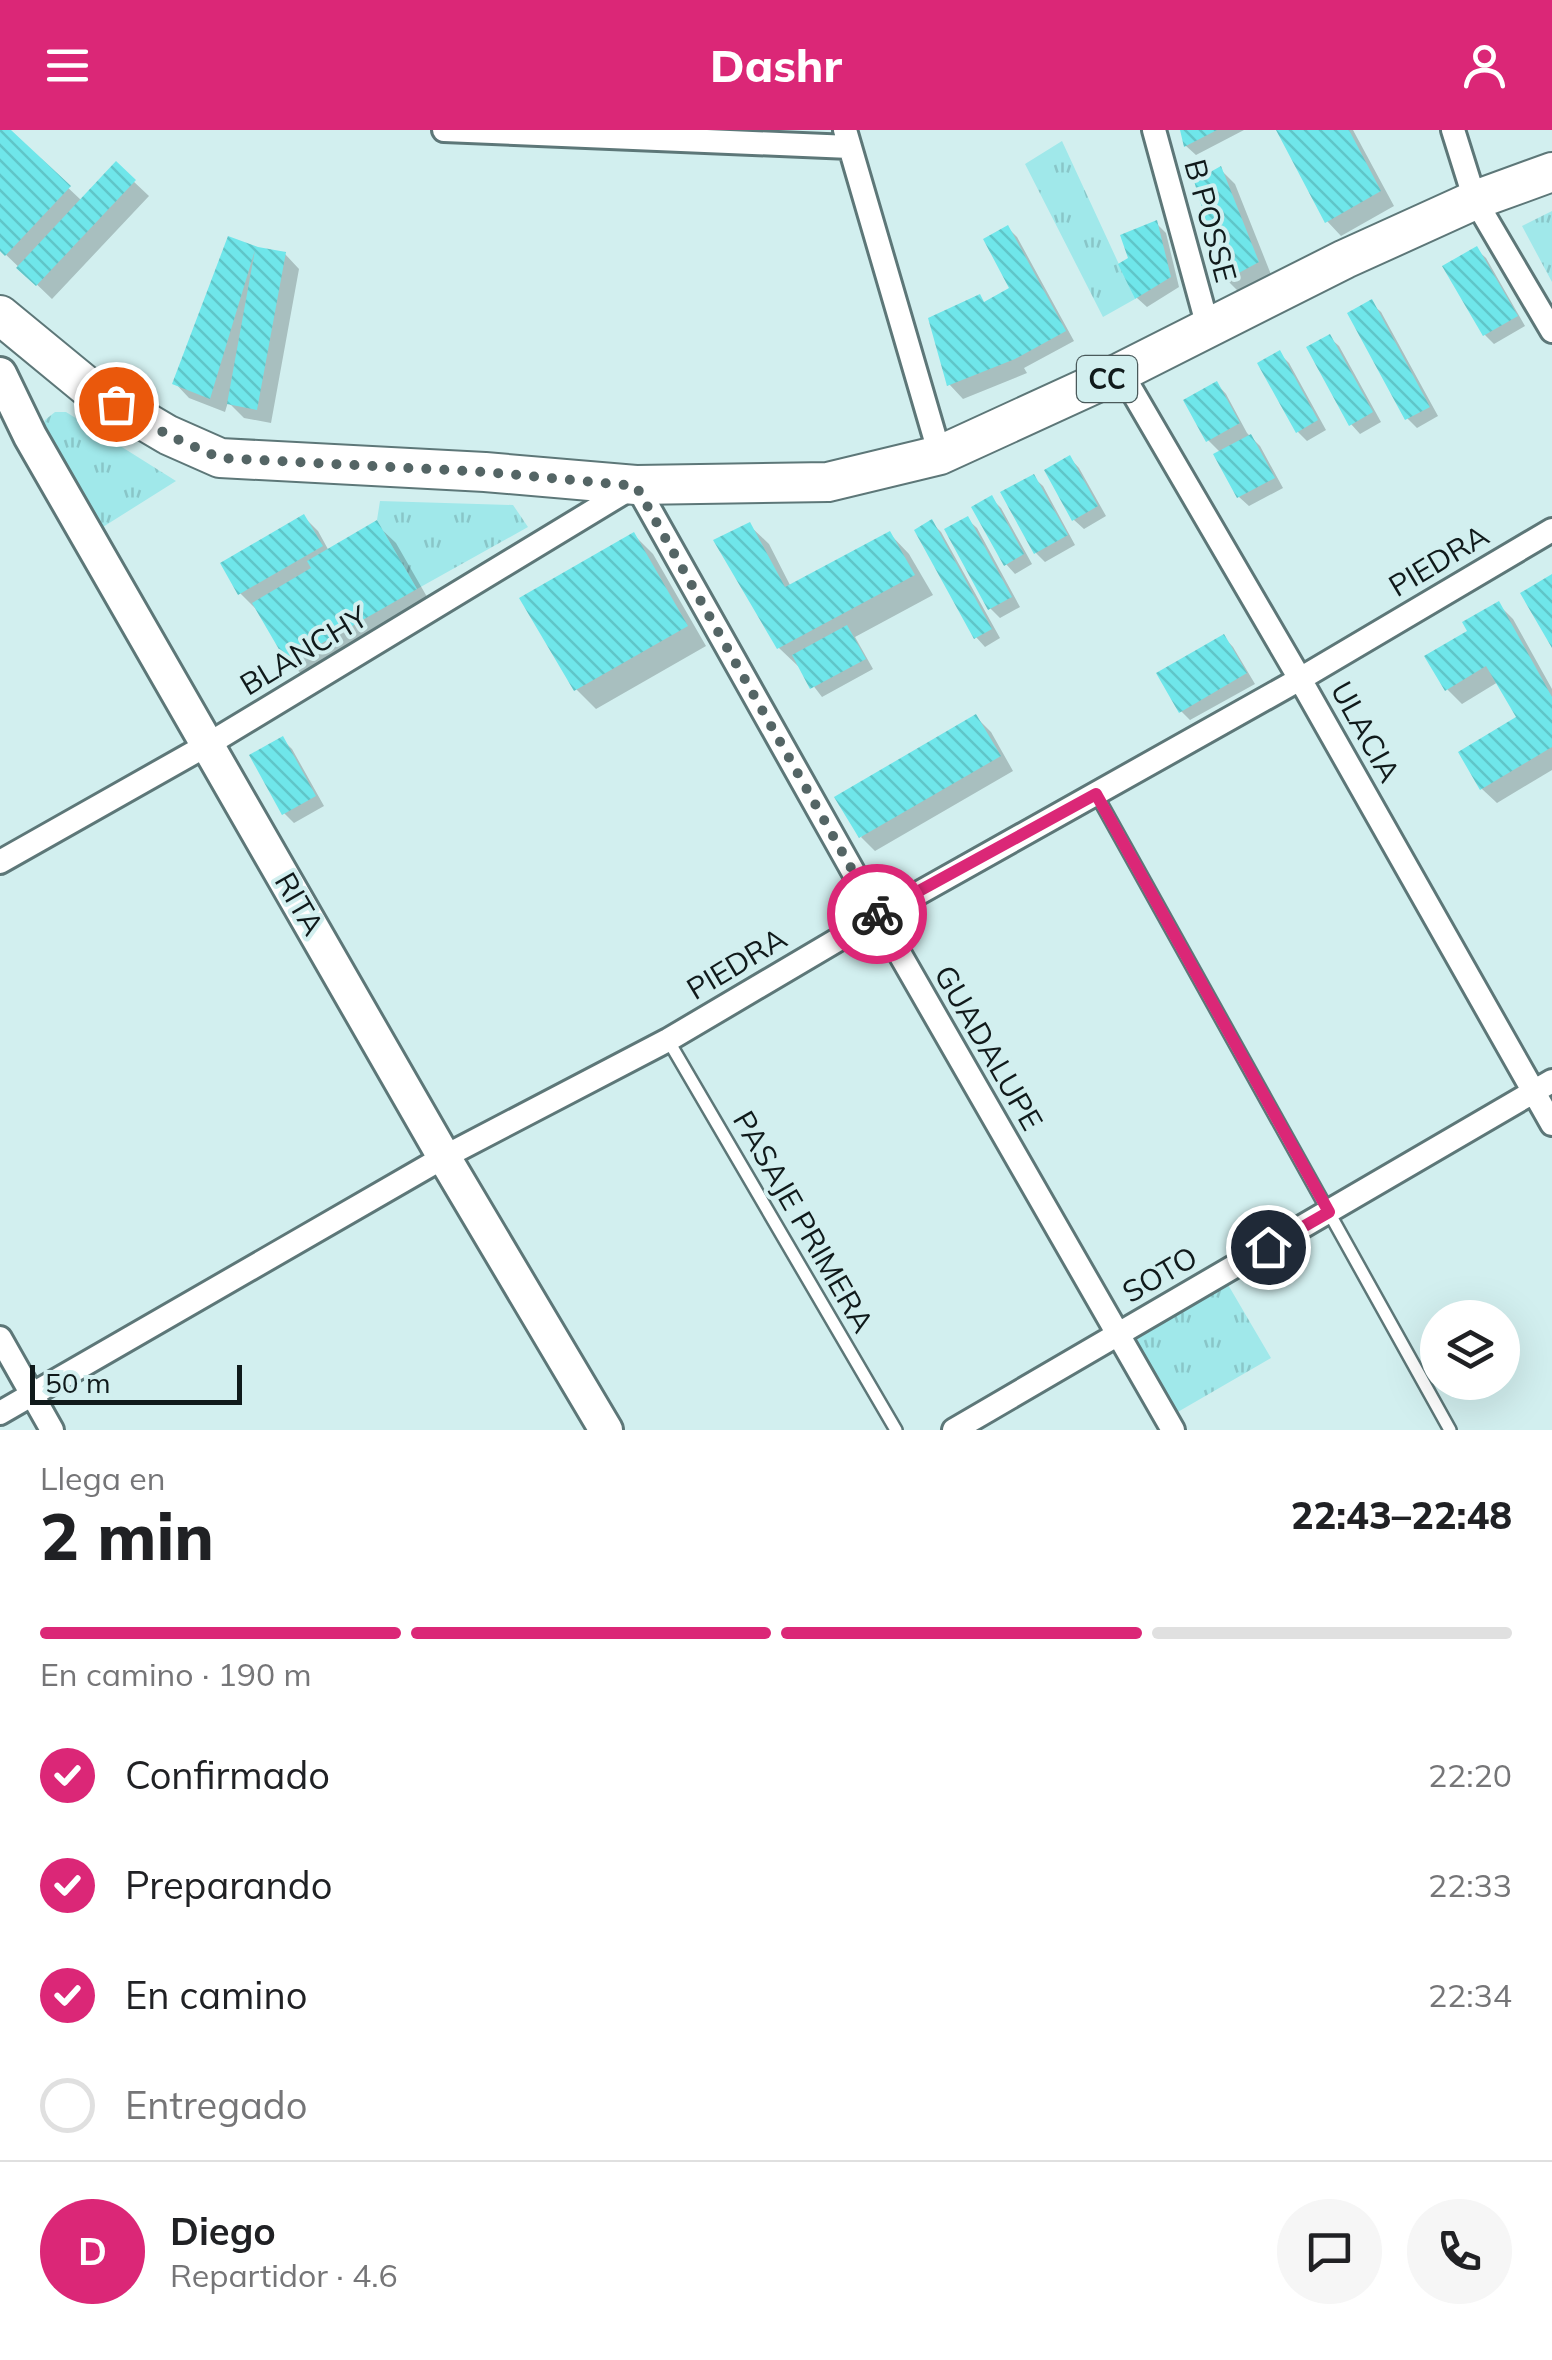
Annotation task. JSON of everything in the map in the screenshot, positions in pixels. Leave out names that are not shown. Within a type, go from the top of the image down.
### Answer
[{"type":"main road","name":"CC","points":[[0,315],[90,389],[168,435],[220,458],[486,472],[636,486],[828,482],[940,455],[1121,372],[1345,259],[1474,200],[1552,172]]},
{"type":"street","points":[[444,130],[848,138],[940,455]]},
{"type":"street","name":"B POSSE","points":[[1154,130],[1208,327]]},
{"type":"street","points":[[1454,130],[1474,200],[1552,331]]},
{"type":"street","name":"ULACIA","points":[[1121,372],[1543,1086],[1552,1124]]},
{"type":"street","name":"RITA","points":[[0,374],[30,436],[444,1157],[606,1430]]},
{"type":"street","name":"BLANCHY","points":[[0,862],[207,744],[636,486]]},
{"type":"street","name":"GUADALUPE","points":[[636,486],[1173,1430]]},
{"type":"street","name":"PIEDRA","points":[[0,1414],[444,1157],[668,1040],[878,916],[1300,679],[1552,530]]},
{"type":"street","name":"SOTO","points":[[954,1430],[1543,1086]]},
{"type":"street","points":[[0,1338],[52,1430]]},
{"type":"lane","points":[[1096,794],[1450,1430]]},
{"type":"lane","name":"PASAJE PRIMERA","points":[[668,1040],[896,1430]]},
{"type":"green space","points":[[1062,141],[1135,299],[1103,317],[1025,164]]},
{"type":"green space","points":[[1552,211],[1552,282],[1522,226]]},
{"type":"green space","points":[[55,412],[66,412],[176,481],[95,532],[40,436],[45,420]]},
{"type":"green space","points":[[380,501],[513,505],[528,527],[417,589],[377,520]]},
{"type":"green space","points":[[1227,1283],[1271,1358],[1176,1413],[1132,1338]]},
{"type":"building","points":[[0,130],[11,130],[71,186],[5,256],[0,251]]},
{"type":"building","points":[[1180,130],[1217,130],[1184,147]]},
{"type":"building","points":[[1276,130],[1349,130],[1381,191],[1325,223]]},
{"type":"building","points":[[116,161],[136,180],[36,286],[16,268]]},
{"type":"building","points":[[1221,166],[1259,262],[1224,281],[1194,181]]},
{"type":"building","points":[[1157,220],[1171,277],[1135,299],[1118,264],[1128,258],[1120,235]]},
{"type":"building","points":[[1008,225],[1066,331],[1015,359],[947,386],[928,318],[980,294],[984,302],[1009,288],[983,239]]},
{"type":"building","points":[[228,236],[286,252],[257,410],[227,404],[255,250],[210,399],[172,384]]},
{"type":"building","points":[[1477,246],[1518,316],[1483,336],[1442,266]]},
{"type":"building","points":[[1372,299],[1430,407],[1405,420],[1347,313]]},
{"type":"building","points":[[1330,334],[1373,412],[1349,426],[1306,347]]},
{"type":"building","points":[[1280,350],[1318,420],[1296,433],[1257,363]]},
{"type":"building","points":[[1217,381],[1240,423],[1206,442],[1183,400]]},
{"type":"building","points":[[1251,434],[1275,478],[1237,498],[1213,454]]},
{"type":"building","points":[[1070,455],[1098,506],[1072,521],[1044,470]]},
{"type":"building","points":[[1034,474],[1068,535],[1034,554],[1000,492]]},
{"type":"building","points":[[992,495],[1024,554],[1004,566],[971,507]]},
{"type":"building","points":[[304,514],[323,546],[238,595],[220,563]]},
{"type":"building","points":[[968,516],[1012,597],[988,610],[944,529]]},
{"type":"building","points":[[932,519],[992,629],[974,639],[914,530]]},
{"type":"building","points":[[377,520],[417,589],[287,663],[252,603],[311,568],[307,561]]},
{"type":"building","points":[[750,522],[785,587],[890,531],[915,575],[777,649],[713,540]]},
{"type":"building","points":[[634,532],[688,626],[574,691],[519,598]]},
{"type":"building","points":[[1552,574],[1552,648],[1520,593]]},
{"type":"building","points":[[1499,601],[1552,697],[1552,747],[1480,790],[1458,752],[1516,717],[1486,666],[1445,691],[1424,656],[1467,631],[1462,622]]},
{"type":"building","points":[[847,625],[866,659],[810,689],[792,655]]},
{"type":"building","points":[[1224,634],[1247,673],[1179,713],[1156,673]]},
{"type":"building","points":[[976,714],[1001,756],[859,838],[834,797]]},
{"type":"building","points":[[283,736],[316,796],[282,815],[249,755]]},
{"type":"way so far","points":[[116,404],[168,435],[220,458],[486,472],[636,486],[877,914]]},
{"type":"route","points":[[877,914],[1096,794],[1329,1212],[1268,1247]]}]
